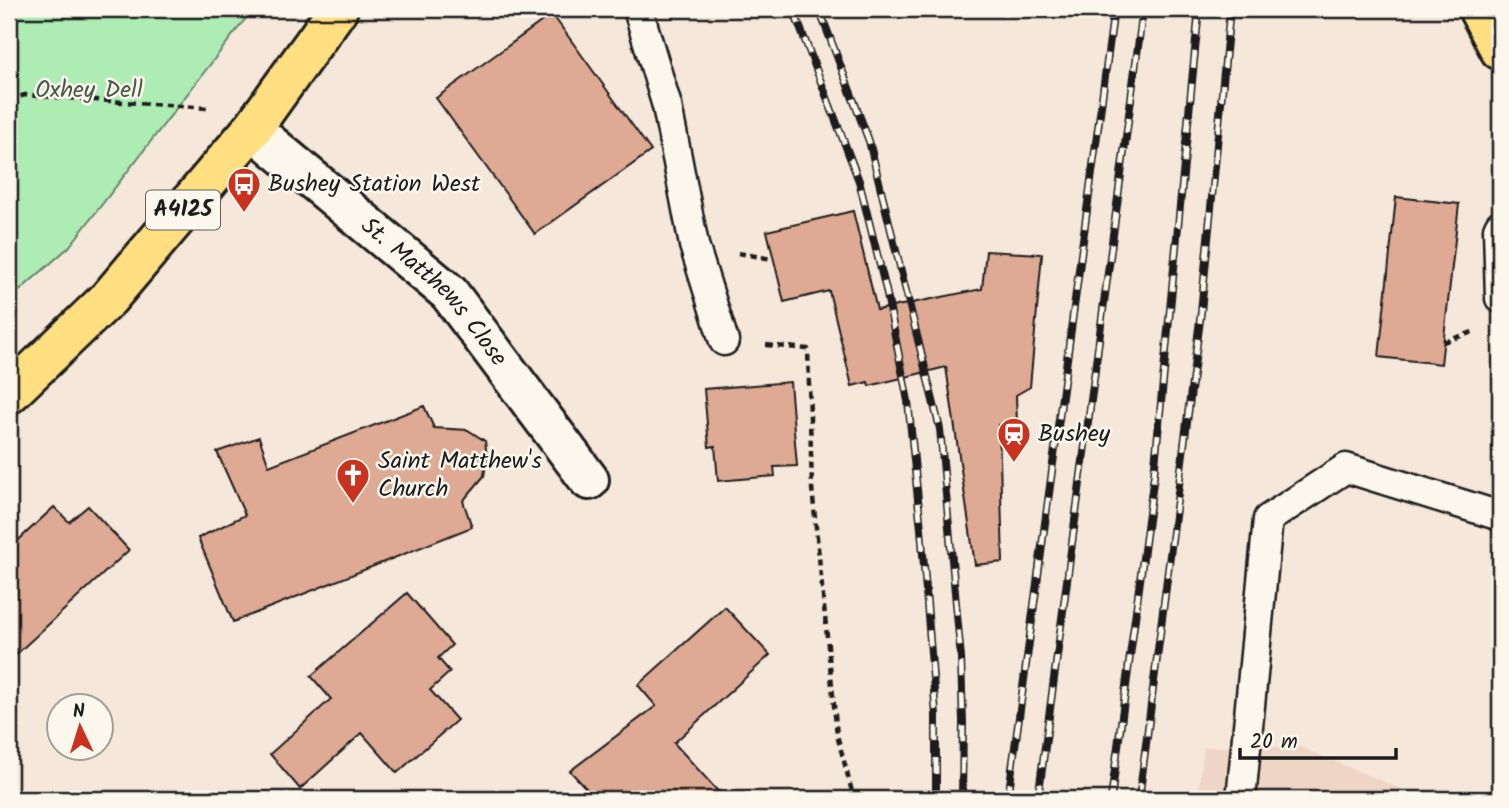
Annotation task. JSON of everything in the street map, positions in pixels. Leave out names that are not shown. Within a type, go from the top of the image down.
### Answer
[{"type":"main road","name":"A4125","points":[[9,394],[109,298],[252,129],[338,9]]},
{"type":"main road","points":[[1478,9],[1500,50]]},
{"type":"street","name":"St. Matthews Close","points":[[252,129],[449,293],[589,480]]},
{"type":"lane","points":[[638,9],[667,106],[694,245],[724,341]]},
{"type":"lane","points":[[1500,225],[1497,229],[1500,298]]},
{"type":"lane","points":[[1241,799],[1268,519],[1346,468],[1500,516]]},
{"type":"path","points":[[9,100],[25,95],[225,110],[252,129]]},
{"type":"path","points":[[724,341],[807,349],[812,488],[837,735],[853,799]]},
{"type":"shaded area","points":[[1204,747],[1300,747],[1425,799],[1197,799]]},
{"type":"green space","name":"Oxhey Dell","points":[[9,9],[253,9],[69,247],[9,300]]},
{"type":"building","points":[[552,14],[651,151],[535,234],[436,98]]},
{"type":"building","points":[[1396,197],[1459,204],[1441,364],[1379,357]]},
{"type":"building","points":[[853,211],[877,310],[982,289],[986,251],[1042,254],[1030,387],[1016,395],[1017,424],[999,425],[1003,562],[975,565],[946,367],[869,386],[868,382],[852,386],[829,291],[784,302],[767,231]]},
{"type":"building","points":[[790,382],[797,466],[774,467],[775,476],[718,481],[715,446],[709,447],[704,389]]},
{"type":"building","name":"Saint Matthew's Church","points":[[424,406],[434,428],[468,430],[485,441],[487,458],[484,476],[463,501],[472,527],[233,622],[198,538],[245,515],[217,452],[259,437],[269,466]]},
{"type":"building","points":[[88,506],[129,550],[9,661],[9,549],[54,507],[69,522]]},
{"type":"building","points":[[407,593],[452,645],[438,658],[450,672],[430,690],[457,720],[397,773],[362,733],[300,789],[270,754],[331,699],[311,676]]},
{"type":"building","points":[[725,607],[770,655],[674,743],[725,799],[596,799],[570,771],[656,706],[638,685]]},
{"type":"railway","points":[[793,9],[859,181],[886,290],[908,401],[936,715],[936,799]]},
{"type":"railway","points":[[819,9],[869,141],[940,429],[961,658],[962,799]]},
{"type":"railway","points":[[1008,799],[1114,9]]},
{"type":"railway","points":[[1038,799],[1143,9]]},
{"type":"railway","points":[[1111,799],[1154,475],[1199,9]]},
{"type":"railway","points":[[1139,799],[1201,312],[1230,9]]},
{"type":"place","name":"Bushey Station West","points":[[244,214]]},
{"type":"place","name":"Bushey","points":[[1014,464]]},
{"type":"place","name":"Saint Matthew's Church","points":[[353,505]]}]
